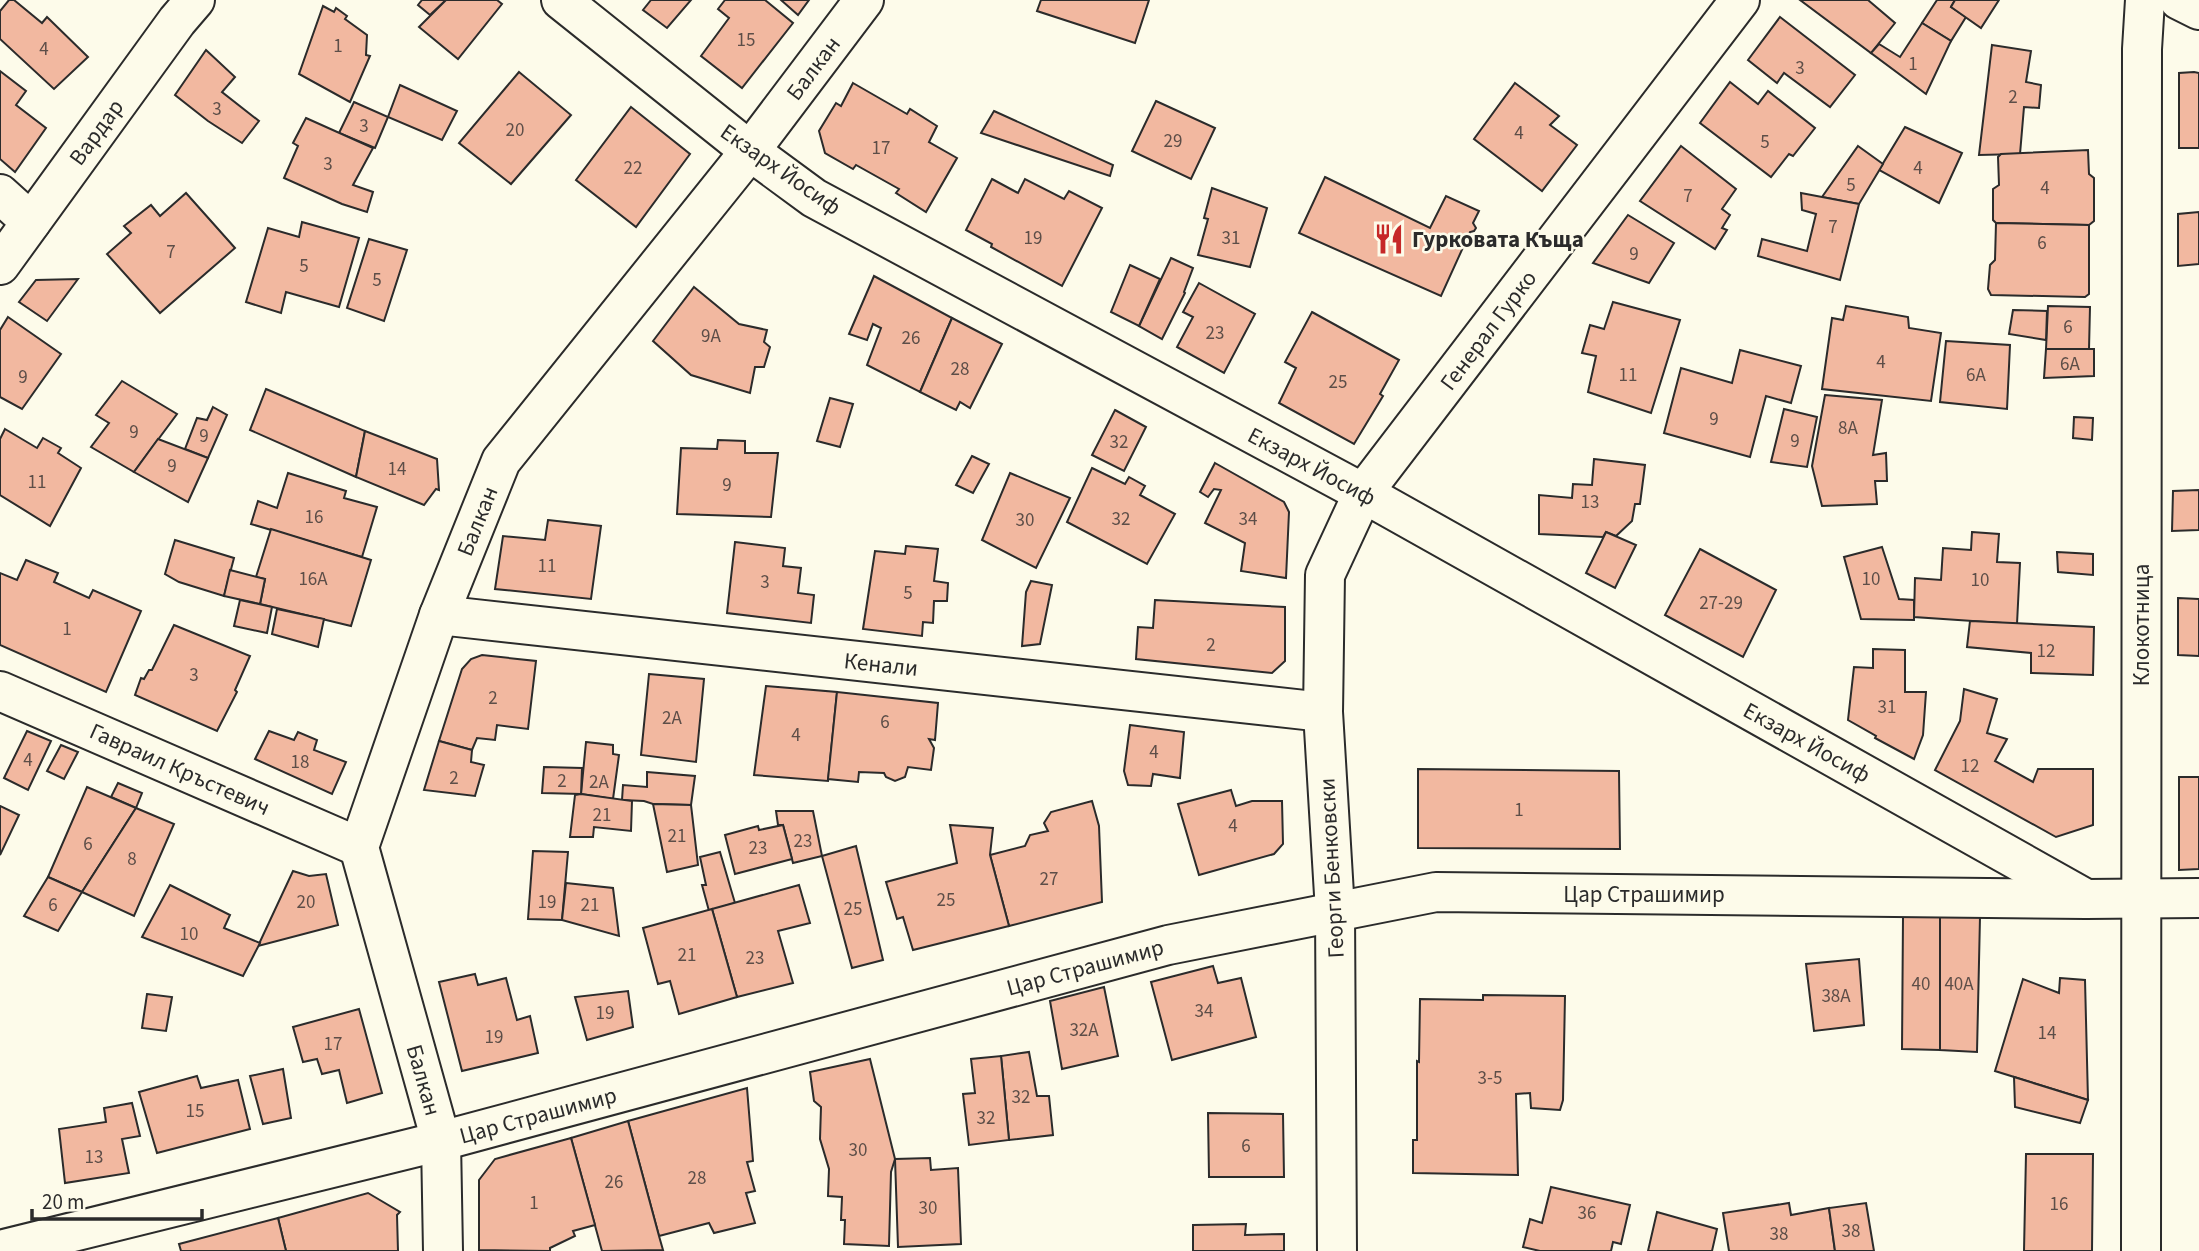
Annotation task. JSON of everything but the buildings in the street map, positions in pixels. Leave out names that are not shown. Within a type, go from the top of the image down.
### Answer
[{"type":"street","name":"Вардар","points":[[0,265],[195,0]]},
{"type":"street","name":"Екзарх Йосиф","points":[[561,0],[750,151],[814,198],[1363,493],[2086,899]]},
{"type":"street","name":"Балкан","points":[[443,1251],[441,1141],[359,848],[439,615],[501,461],[750,151],[864,0]]},
{"type":"street","name":"Генерал Гурко","points":[[1363,493],[1740,0]]},
{"type":"street","name":"Клокотница","points":[[2141,1251],[2141,76],[2145,0]]},
{"type":"street","points":[[2179,0],[2199,10]]},
{"type":"street","points":[[0,194],[31,222]]},
{"type":"street","name":"Георги Бенковски","points":[[1337,1251],[1335,911],[1323,712],[1325,575],[1363,493]]},
{"type":"street","name":"Кенали","points":[[439,615],[1323,712]]},
{"type":"street","name":"Гавраил Кръстевич","points":[[0,691],[359,848]]},
{"type":"street","name":"Цар Страшимир","points":[[0,1250],[441,1141],[1168,945],[1436,892],[2199,898]]},
{"type":"place","name":"Гурковата Къща","points":[[1389,239]]}]
